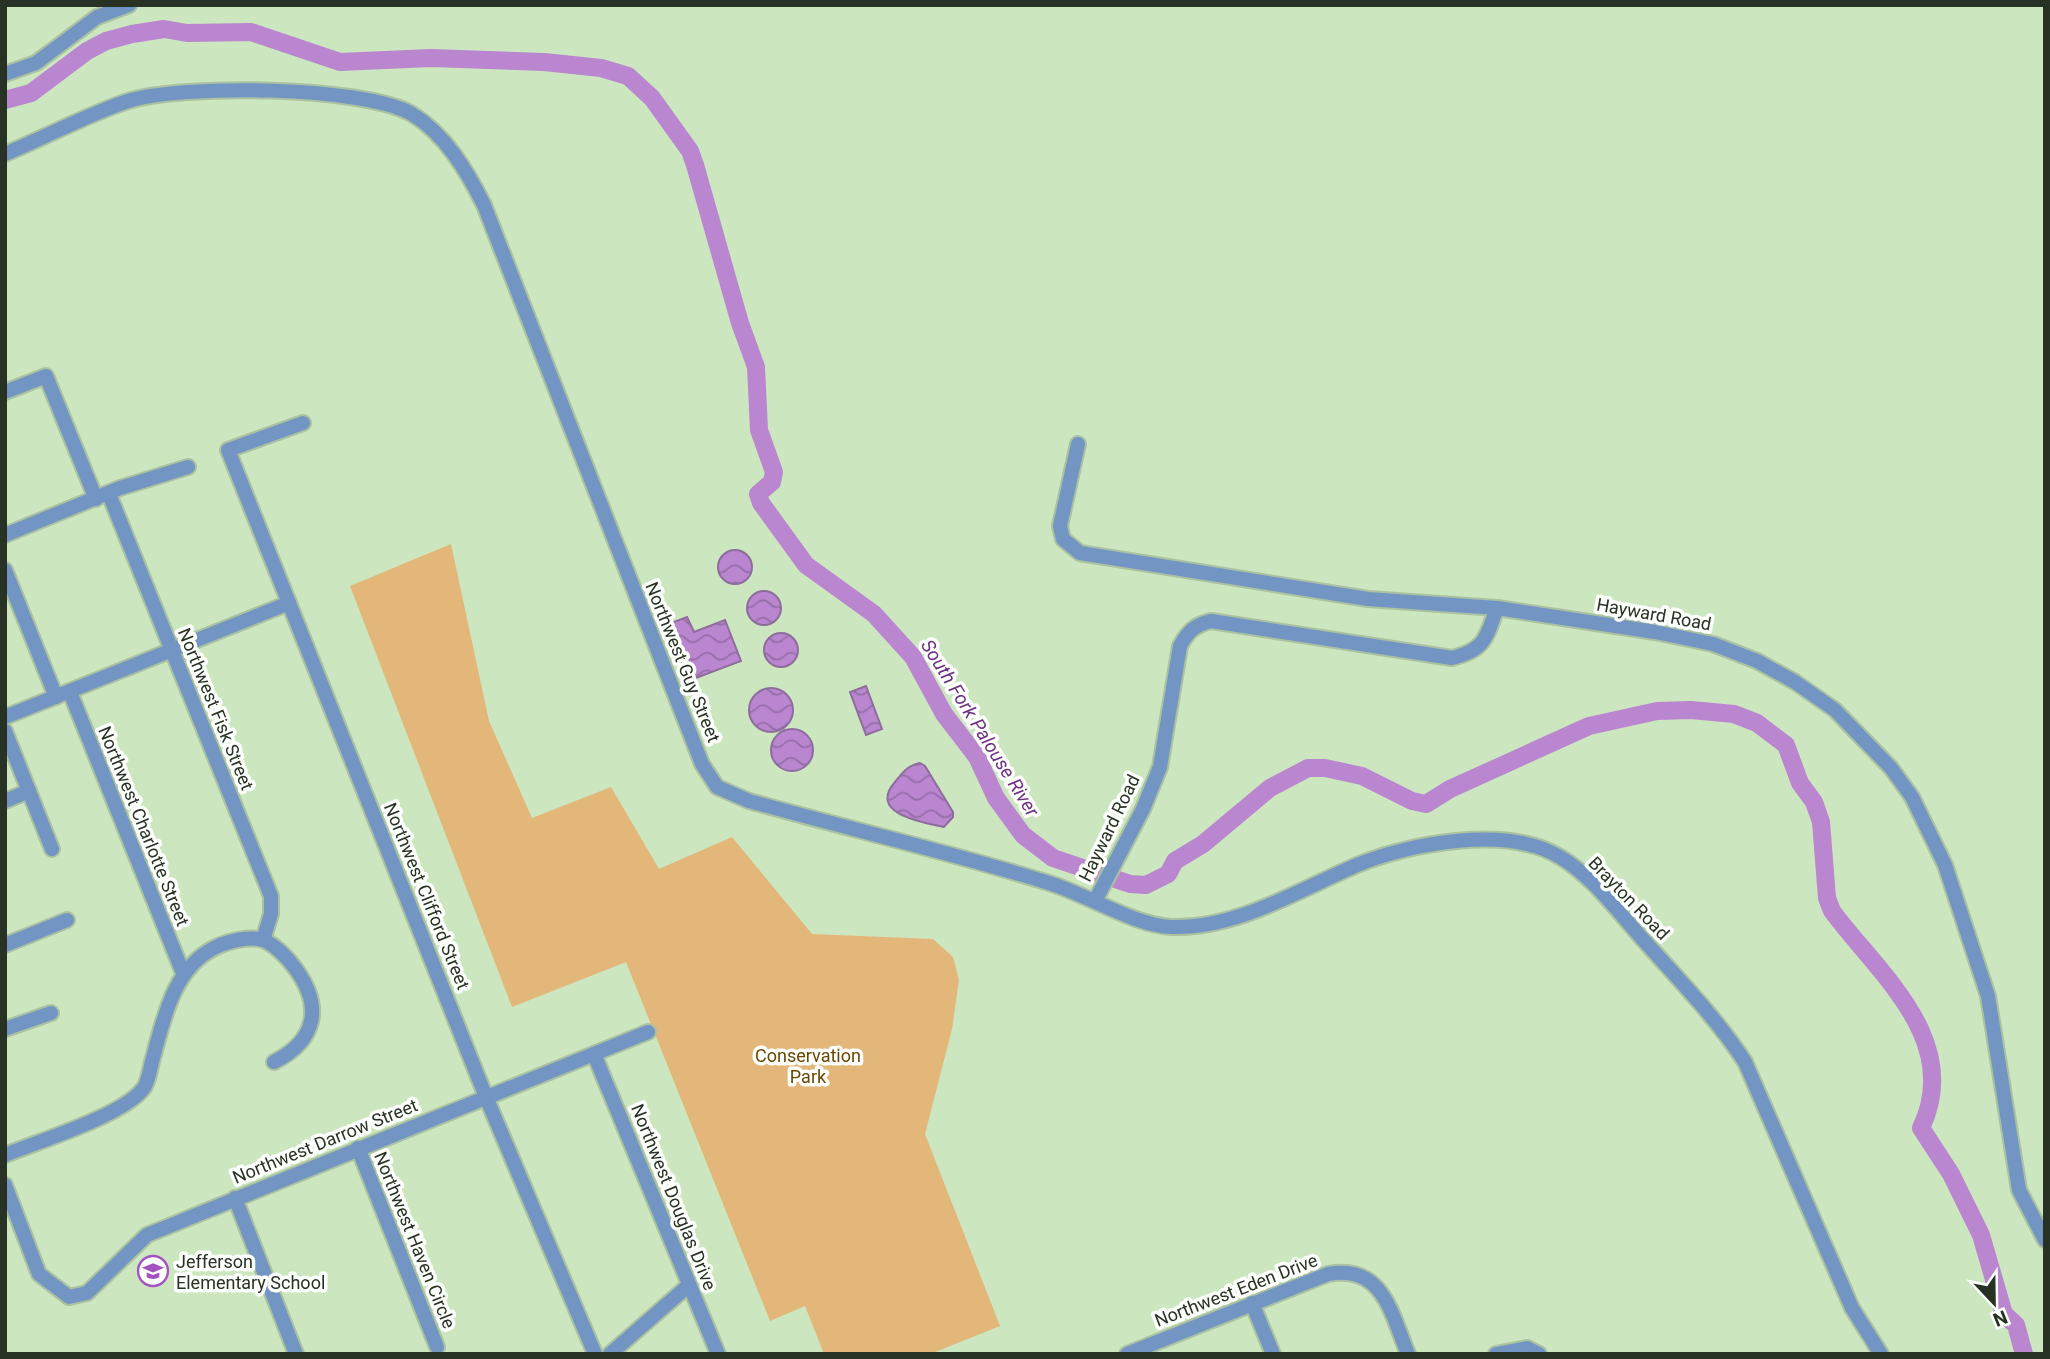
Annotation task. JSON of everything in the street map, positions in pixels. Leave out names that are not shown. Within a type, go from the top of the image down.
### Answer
[{"type":"street","points":[[5,75],[36,64],[97,16],[129,5]]},
{"type":"street","name":"Northwest Guy Street","points":[[5,155],[128,102],[189,92],[291,91],[357,97],[384,102],[410,113],[426,124],[449,148],[484,205],[702,764],[718,787],[749,801],[1098,895]]},
{"type":"street","name":"Northwest Fisk Street","points":[[5,392],[46,376],[103,497],[172,651],[271,897],[271,914],[263,940]]},
{"type":"street","name":"Northwest Clifford Street","points":[[303,423],[228,450],[486,1097],[595,1354]]},
{"type":"street","points":[[1078,444],[1060,526],[1063,539],[1080,553],[1368,599],[1497,608]]},
{"type":"street","points":[[5,536],[188,467]]},
{"type":"street","points":[[5,570],[56,697]]},
{"type":"street","points":[[5,716],[289,603]]},
{"type":"street","name":"Hayward Road","points":[[1098,895],[1143,809],[1160,768],[1180,646],[1187,633],[1197,625],[1211,621],[1452,658],[1470,653],[1484,642],[1497,608],[1655,632],[1713,644],[1757,661],[1795,682],[1835,710],[1891,768],[1923,818],[1949,878],[1988,996],[2019,1190],[2045,1240]]},
{"type":"street","name":"Northwest Charlotte Street","points":[[70,692],[183,973]]},
{"type":"street","points":[[5,731],[52,849]]},
{"type":"street","points":[[5,802],[29,791]]},
{"type":"street","name":"Brayton Road","points":[[1098,895],[1169,927],[1216,923],[1262,908],[1359,864],[1406,849],[1455,839],[1492,839],[1560,856],[1590,882],[1721,1026],[1745,1062],[1852,1308],[1881,1354]]},
{"type":"street","points":[[5,945],[67,920]]},
{"type":"street","points":[[5,1155],[122,1106],[144,1088],[162,1025],[183,973],[217,947],[242,940],[263,940],[288,959],[304,980],[314,1005],[310,1029],[294,1052],[274,1062]]},
{"type":"street","points":[[5,1029],[51,1013]]},
{"type":"street","name":"Northwest Darrow Street","points":[[5,1185],[39,1274],[69,1297],[87,1293],[147,1236],[648,1032]]},
{"type":"street","name":"Northwest Douglas Drive","points":[[594,1055],[718,1354]]},
{"type":"street","name":"Northwest Haven Circle","points":[[358,1148],[436,1347]]},
{"type":"street","points":[[235,1198],[296,1354]]},
{"type":"street","name":"Northwest Eden Drive","points":[[1134,1352],[1328,1274],[1351,1271],[1371,1280],[1383,1295],[1408,1354]]},
{"type":"street","points":[[610,1354],[689,1285]]},
{"type":"street","points":[[1252,1303],[1273,1354]]},
{"type":"street","points":[[1496,1354],[1527,1349],[1539,1354]]},
{"type":"green space","name":"Conservation Park","points":[[451,544],[489,721],[532,818],[611,787],[659,869],[732,837],[812,934],[933,939],[953,957],[959,980],[952,1029],[925,1134],[1000,1326],[930,1354],[824,1354],[805,1306],[770,1321],[626,962],[512,1007],[350,586]]},
{"type":"water","points":[[735,550],[747,555],[752,567],[747,579],[735,584],[723,579],[718,567],[723,555]]},
{"type":"water","points":[[764,591],[776,596],[781,608],[776,620],[764,625],[752,620],[747,608],[752,596]]},
{"type":"water","points":[[687,617],[694,632],[725,620],[741,661],[688,681],[666,625]]},
{"type":"water","points":[[781,633],[793,638],[798,650],[793,662],[781,667],[769,662],[764,650],[769,638]]},
{"type":"water","points":[[866,686],[882,729],[866,735],[850,692]]},
{"type":"water","points":[[771,688],[787,694],[793,710],[787,726],[771,732],[755,726],[749,710],[755,694]]},
{"type":"water","points":[[792,729],[807,735],[813,750],[807,765],[792,771],[777,765],[771,750],[777,735]]},
{"type":"water","points":[[920,763],[925,766],[953,812],[953,817],[944,827],[900,814],[892,809],[888,801],[888,793],[900,776]]},
{"type":"waterway","name":"South Fork Palouse River","points":[[5,100],[31,93],[87,51],[106,41],[164,29],[187,33],[251,32],[340,62],[431,58],[544,62],[601,68],[628,76],[652,98],[690,151],[695,165],[740,323],[756,367],[759,430],[774,472],[772,482],[758,494],[761,503],[806,565],[874,614],[913,657],[944,714],[977,757],[996,798],[1023,835],[1053,858],[1130,884],[1146,885],[1168,874],[1175,861],[1203,844],[1270,788],[1308,768],[1325,768],[1362,776],[1412,801],[1426,804],[1450,789],[1589,726],[1657,711],[1691,710],[1734,714],[1757,723],[1786,745],[1800,783],[1814,802],[1821,822],[1827,898],[1832,911],[1910,1010],[1923,1037],[1931,1066],[1931,1096],[1921,1128],[1951,1174],[1981,1235],[2004,1314],[2016,1325],[2024,1354]]},
{"type":"place","name":"Jefferson Elementary School","points":[[153,1271]]}]
